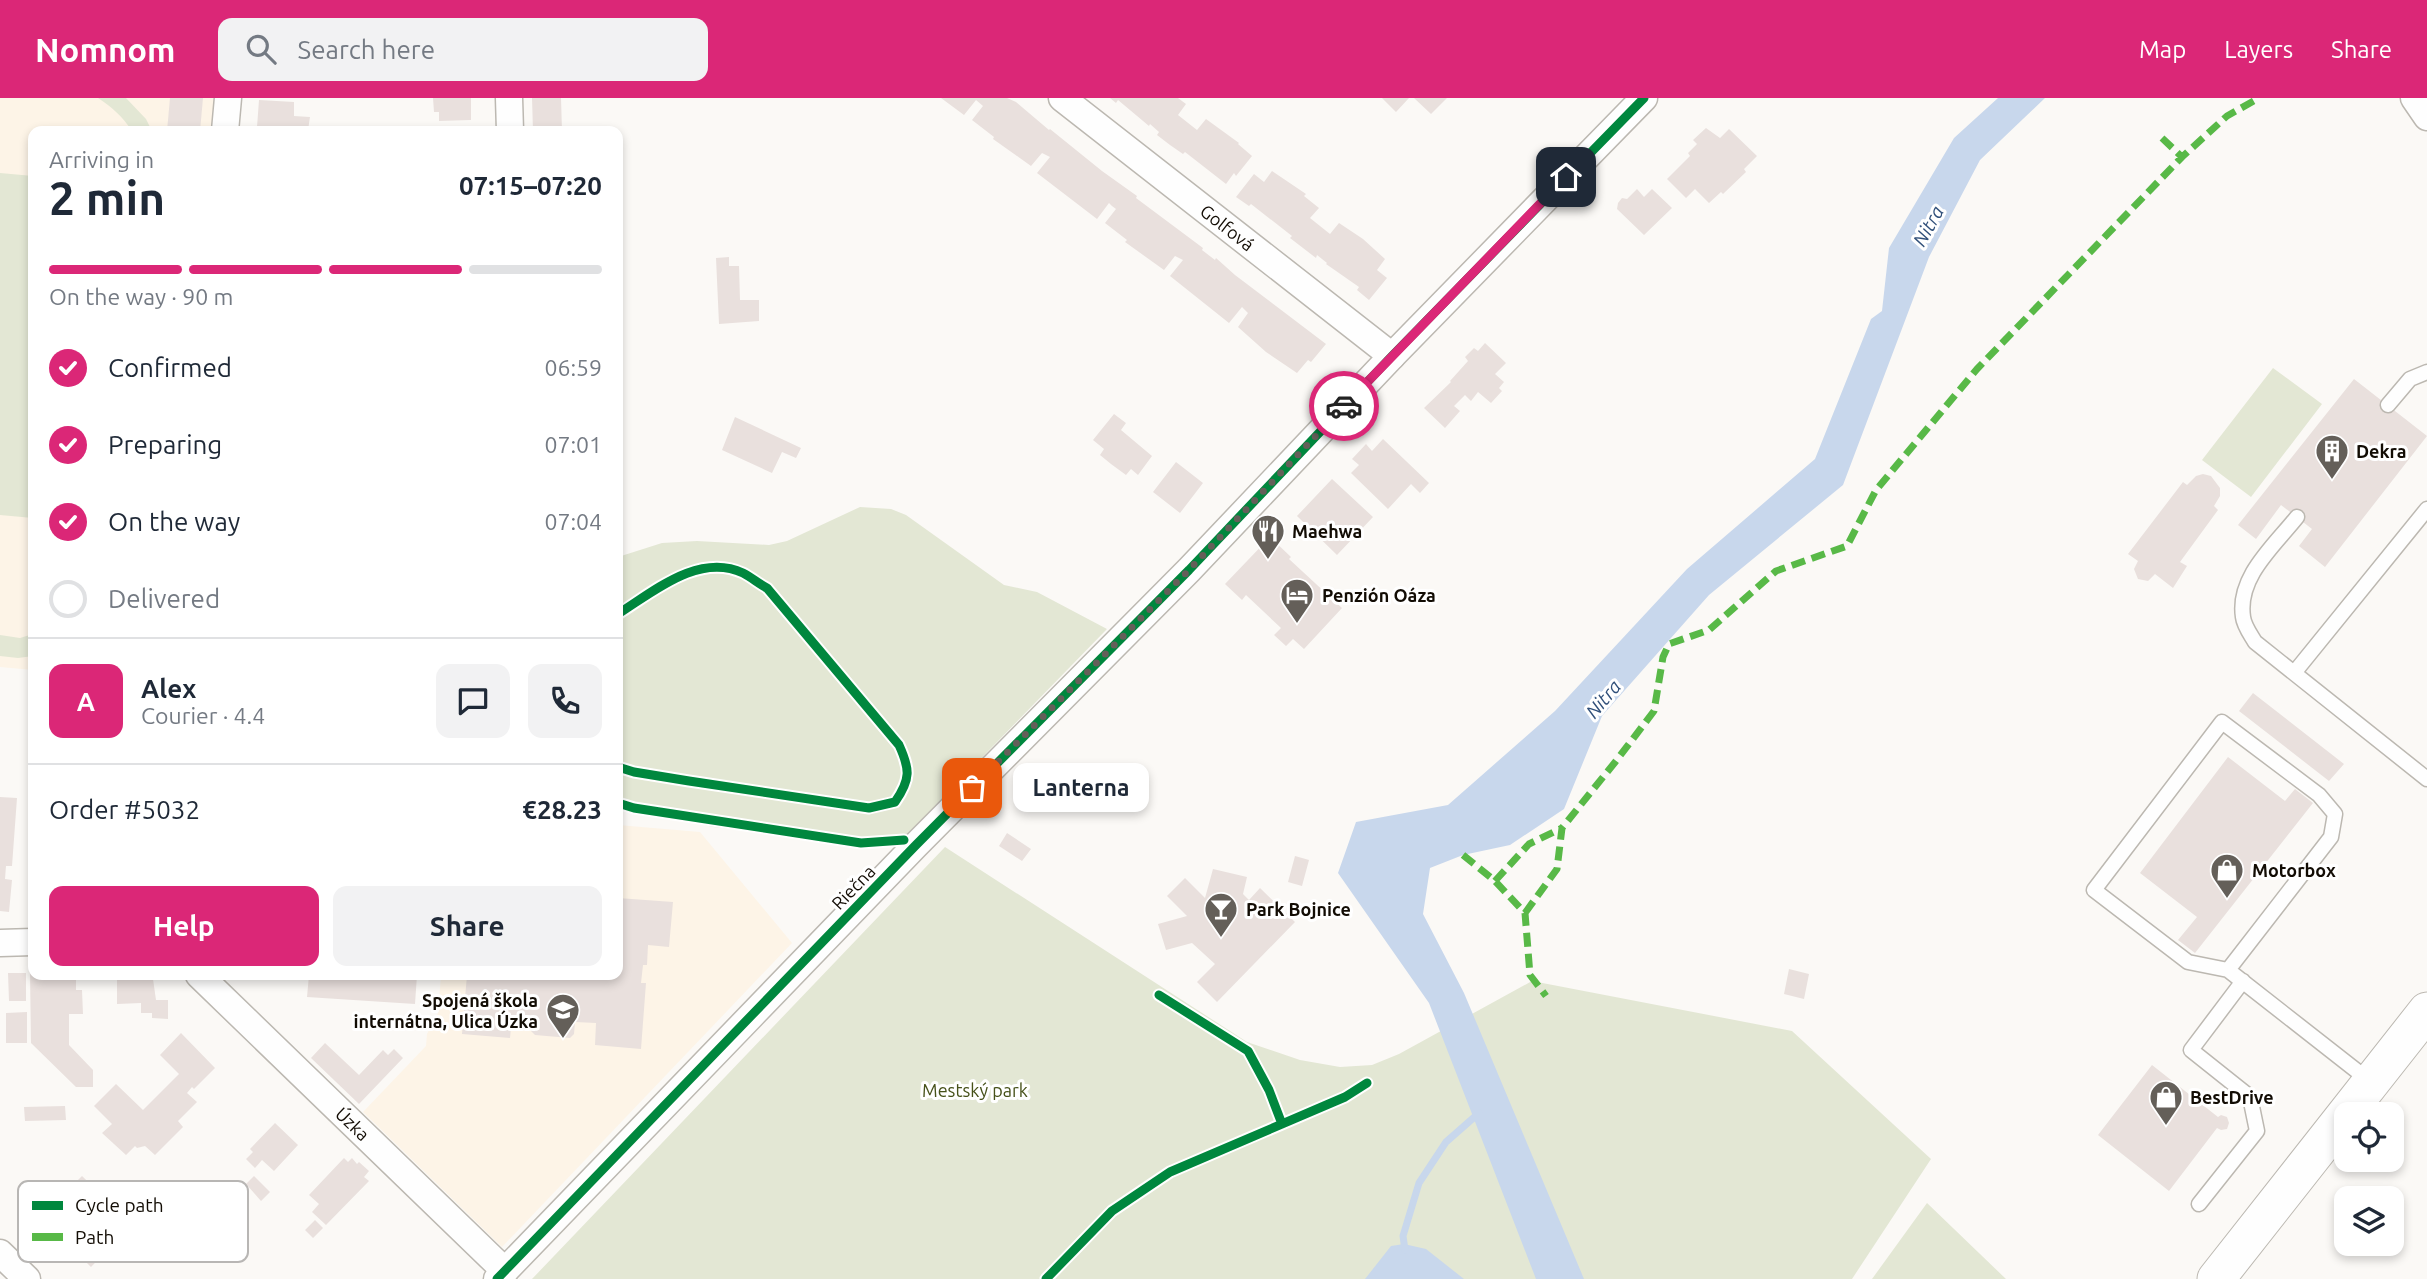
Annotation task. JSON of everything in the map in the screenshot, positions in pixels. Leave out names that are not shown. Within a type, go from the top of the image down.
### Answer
[{"type":"street","points":[[225,126],[228,98]]},
{"type":"street","points":[[509,98],[510,126]]},
{"type":"street","name":"Golfová","points":[[1062,98],[1392,356]]},
{"type":"street","name":"Riečna","points":[[501,1275],[915,846],[1189,570],[1392,356],[1644,98]]},
{"type":"street","points":[[2414,98],[2427,117]]},
{"type":"street","points":[[0,943],[28,942]]},
{"type":"street","name":"Úzka","points":[[204,980],[501,1275]]},
{"type":"street","points":[[2217,1279],[2427,1011]]},
{"type":"street","points":[[0,1254],[27,1279]]},
{"type":"lane","points":[[2388,405],[2410,379],[2427,372]]},
{"type":"lane","points":[[2294,673],[2427,509]]},
{"type":"lane","points":[[2297,517],[2256,568],[2242,593],[2243,620],[2255,642],[2427,777]]},
{"type":"lane","points":[[2228,970],[2331,837],[2335,814],[2319,795],[2222,722],[2094,890],[2188,962],[2228,970],[2371,1082]]},
{"type":"lane","points":[[2199,1205],[2257,1131],[2250,1097],[2191,1050],[2243,981]]},
{"type":"shaded area","points":[[0,98],[215,98],[212,126],[28,126],[28,670],[0,667]]},
{"type":"shaded area","name":"Spojená škola internátna, Ulica Úzka","points":[[623,825],[700,832],[792,943],[502,1247],[363,1112],[426,1046],[427,1034],[438,1013],[441,980],[623,980]]},
{"type":"green space","points":[[98,98],[126,98],[150,126],[128,126]]},
{"type":"green space","points":[[0,173],[28,176],[28,518],[0,515]]},
{"type":"green space","points":[[2273,368],[2322,404],[2251,497],[2202,460]]},
{"type":"green space","points":[[860,507],[891,509],[906,515],[1004,585],[1037,592],[1107,629],[895,847],[713,827],[623,806],[623,555],[662,543],[697,541],[769,545],[787,541]]},
{"type":"green space","points":[[0,635],[20,638],[28,636],[28,657],[0,656]]},
{"type":"green space","name":"Mestský park","points":[[945,847],[1247,1042],[1300,1060],[1340,1067],[1372,1065],[1399,1054],[1532,981],[1792,1031],[1931,1159],[1852,1279],[532,1279]]},
{"type":"green space","points":[[1927,1203],[2006,1279],[1872,1279]]},
{"type":"water","name":"Nitra","points":[[1998,98],[2045,98],[1980,160],[1929,257],[1843,485],[1709,595],[1602,716],[1564,809],[1510,845],[1463,855],[1430,868],[1423,914],[1464,993],[1584,1279],[1536,1279],[1429,1003],[1338,873],[1356,822],[1448,805],[1555,711],[1687,569],[1815,459],[1871,319],[1882,311],[1889,248],[1954,138]]},
{"type":"water","points":[[1404,1244],[1426,1249],[1464,1279],[1365,1279],[1391,1246]]},
{"type":"building","points":[[170,98],[203,98],[200,126],[167,126]]},
{"type":"building","points":[[433,98],[471,98],[471,120],[439,121],[439,112],[434,112]]},
{"type":"building","points":[[532,98],[561,98],[562,126],[533,126]]},
{"type":"building","points":[[941,98],[1007,98],[1016,102],[1203,248],[1202,250],[1326,344],[1311,362],[1308,360],[1297,373],[1266,352],[1238,327],[1248,313],[1242,307],[1229,323],[1170,276],[1183,260],[1175,256],[1164,270],[1125,242],[1127,240],[1105,223],[1116,209],[1109,203],[1097,219],[1037,173],[1050,157],[1042,153],[1031,166],[972,120],[983,106],[976,100],[964,115]]},
{"type":"building","points":[[1110,98],[1178,98],[1186,104],[1178,115],[1197,130],[1206,119],[1252,156],[1226,184],[1185,152],[1183,154],[1157,135],[1159,132],[1118,100],[1116,103]]},
{"type":"building","points":[[1382,98],[1409,98],[1396,112]]},
{"type":"building","points":[[1414,98],[1447,98],[1431,114]]},
{"type":"building","points":[[259,100],[294,102],[294,116],[310,117],[309,126],[257,126]]},
{"type":"building","points":[[1706,128],[1720,138],[1729,129],[1757,156],[1744,169],[1746,172],[1709,203],[1695,189],[1686,198],[1667,179],[1690,156],[1688,153],[1697,144],[1693,140]]},
{"type":"building","points":[[1272,171],[1306,194],[1304,196],[1319,208],[1310,218],[1330,234],[1339,223],[1363,239],[1385,259],[1377,270],[1387,278],[1369,300],[1357,290],[1359,287],[1317,255],[1316,258],[1251,204],[1249,206],[1236,197],[1254,174],[1264,182]]},
{"type":"building","points":[[1637,189],[1644,197],[1652,189],[1672,208],[1644,235],[1617,209],[1622,198],[1627,199]]},
{"type":"building","points":[[729,257],[729,266],[739,266],[740,300],[759,300],[759,321],[719,324],[716,258]]},
{"type":"building","points":[[1485,343],[1506,363],[1495,374],[1504,382],[1499,388],[1502,391],[1491,403],[1478,392],[1471,401],[1465,395],[1454,406],[1460,411],[1445,428],[1424,408],[1468,361],[1465,357],[1474,348],[1478,351]]},
{"type":"building","name":"Dekra","points":[[2354,379],[2427,436],[2325,567],[2299,546],[2312,529],[2281,505],[2256,539],[2238,525]]},
{"type":"building","points":[[1114,414],[1126,423],[1121,430],[1152,456],[1138,475],[1131,469],[1126,475],[1111,464],[1100,455],[1104,449],[1093,440]]},
{"type":"building","points":[[735,417],[801,448],[796,458],[782,452],[772,473],[722,450]]},
{"type":"building","points":[[1383,439],[1429,483],[1420,493],[1411,484],[1388,509],[1351,473],[1359,465],[1352,459],[1366,444],[1372,451]]},
{"type":"building","points":[[1176,462],[1203,483],[1180,513],[1153,492]]},
{"type":"building","points":[[2196,476],[2211,476],[2220,488],[2220,496],[2214,506],[2218,510],[2180,562],[2187,566],[2173,588],[2155,574],[2148,581],[2138,579],[2134,569],[2138,561],[2128,554],[2183,482],[2187,485]]},
{"type":"building","points":[[1332,479],[1373,517],[1337,555],[1297,516]]},
{"type":"building","points":[[1270,537],[1291,557],[1289,559],[1342,608],[1304,649],[1293,639],[1286,646],[1274,635],[1281,628],[1246,595],[1242,600],[1225,584]]},
{"type":"building","points":[[2253,693],[2344,764],[2329,781],[2239,711]]},
{"type":"building","points":[[2228,757],[2285,801],[2295,789],[2313,803],[2195,953],[2178,940],[2197,917],[2140,873]]},
{"type":"building","points":[[0,797],[17,798],[12,866],[6,866],[5,879],[12,880],[9,912],[0,911]]},
{"type":"building","points":[[1007,833],[1031,849],[1022,861],[999,846]]},
{"type":"building","points":[[1295,856],[1309,860],[1302,886],[1288,882]]},
{"type":"building","name":"Park Bojnice","points":[[1213,869],[1247,877],[1243,894],[1249,900],[1260,888],[1295,922],[1217,1002],[1197,982],[1215,964],[1192,943],[1166,950],[1158,924],[1187,916],[1167,896],[1185,878],[1205,898]]},
{"type":"building","points":[[623,898],[673,902],[669,947],[648,945],[647,965],[643,965],[641,983],[646,983],[641,1049],[595,1045],[596,1023],[575,1022],[574,1034],[570,1038],[535,1035],[531,1031],[532,1018],[512,1016],[510,1038],[462,1034],[467,980],[623,980]]},
{"type":"building","points":[[1789,969],[1809,974],[1804,999],[1784,994]]},
{"type":"building","points":[[8,973],[26,973],[26,1001],[9,1001]]},
{"type":"building","points":[[30,980],[76,980],[76,990],[82,990],[83,1014],[69,1014],[69,1045],[93,1070],[93,1087],[76,1087],[31,1043]]},
{"type":"building","points":[[117,980],[153,980],[156,1000],[168,1000],[168,1019],[152,1018],[152,1013],[141,1013],[141,1003],[117,1004]]},
{"type":"building","points":[[309,980],[417,980],[415,1004],[307,997]]},
{"type":"building","points":[[27,1012],[27,1043],[6,1043],[6,1013]]},
{"type":"building","points":[[181,1033],[215,1068],[187,1093],[197,1102],[178,1121],[183,1127],[155,1155],[145,1146],[135,1146],[126,1155],[102,1133],[112,1124],[94,1106],[116,1084],[143,1110],[179,1074],[160,1055]]},
{"type":"building","points":[[325,1043],[359,1075],[383,1050],[388,1055],[394,1049],[403,1058],[359,1104],[311,1058]]},
{"type":"building","name":"BestDrive","points":[[2152,1065],[2218,1117],[2227,1117],[2229,1123],[2227,1129],[2217,1128],[2169,1191],[2098,1135]]},
{"type":"building","points":[[65,1106],[66,1120],[25,1121],[24,1107]]},
{"type":"building","points":[[275,1123],[298,1145],[274,1171],[262,1160],[255,1168],[246,1159],[253,1152],[250,1149]]},
{"type":"building","points":[[344,1158],[348,1162],[352,1158],[369,1171],[364,1177],[369,1181],[326,1225],[312,1212],[319,1204],[309,1195]]},
{"type":"building","points":[[254,1176],[270,1192],[261,1201],[248,1186],[248,1182]]},
{"type":"building","points":[[315,1220],[323,1228],[313,1238],[305,1230]]},
{"type":"waterway","points":[[1405,1250],[1403,1236],[1419,1183],[1446,1142],[1479,1113]]},
{"type":"marked path","points":[[2162,138],[2182,157],[2227,116],[2259,98]]},
{"type":"marked path","points":[[1525,913],[1557,869],[1562,828],[1654,711],[1663,657],[1669,644],[1709,630],[1776,571],[1847,546],[1876,490],[1977,369],[2182,157]]},
{"type":"marked path","points":[[1495,881],[1529,844],[1562,828]]},
{"type":"marked path","points":[[1463,855],[1495,881],[1525,913],[1530,975],[1546,996]]},
{"type":"cycle path","points":[[497,1279],[915,846],[1189,570],[1392,356],[1644,98]]},
{"type":"cycle path","points":[[623,611],[661,586],[693,571],[710,567],[743,573],[767,588],[899,745],[907,774],[904,787],[895,802],[869,808],[623,769]]},
{"type":"cycle path","points":[[623,805],[861,843],[904,840]]},
{"type":"cycle path","points":[[1159,995],[1248,1051],[1269,1090],[1282,1124]]},
{"type":"cycle path","points":[[1046,1279],[1112,1211],[1170,1172],[1345,1097],[1367,1083]]},
{"type":"way so far","points":[[972,788],[1189,570],[1344,406]]},
{"type":"place","name":"Dekra","points":[[2332,481]]},
{"type":"place","name":"Maehwa","points":[[1268,561]]},
{"type":"place","name":"Penzión Oáza","points":[[1297,625]]},
{"type":"place","name":"Lanterna","points":[[972,788]]},
{"type":"place","name":"Motorbox","points":[[2227,900]]},
{"type":"place","name":"Park Bojnice","points":[[1221,939]]},
{"type":"place","name":"Spojená škola internátna, Ulica Úzka","points":[[563,1040]]},
{"type":"place","name":"BestDrive","points":[[2166,1127]]},
{"type":"route","points":[[1344,406],[1566,177]]}]
